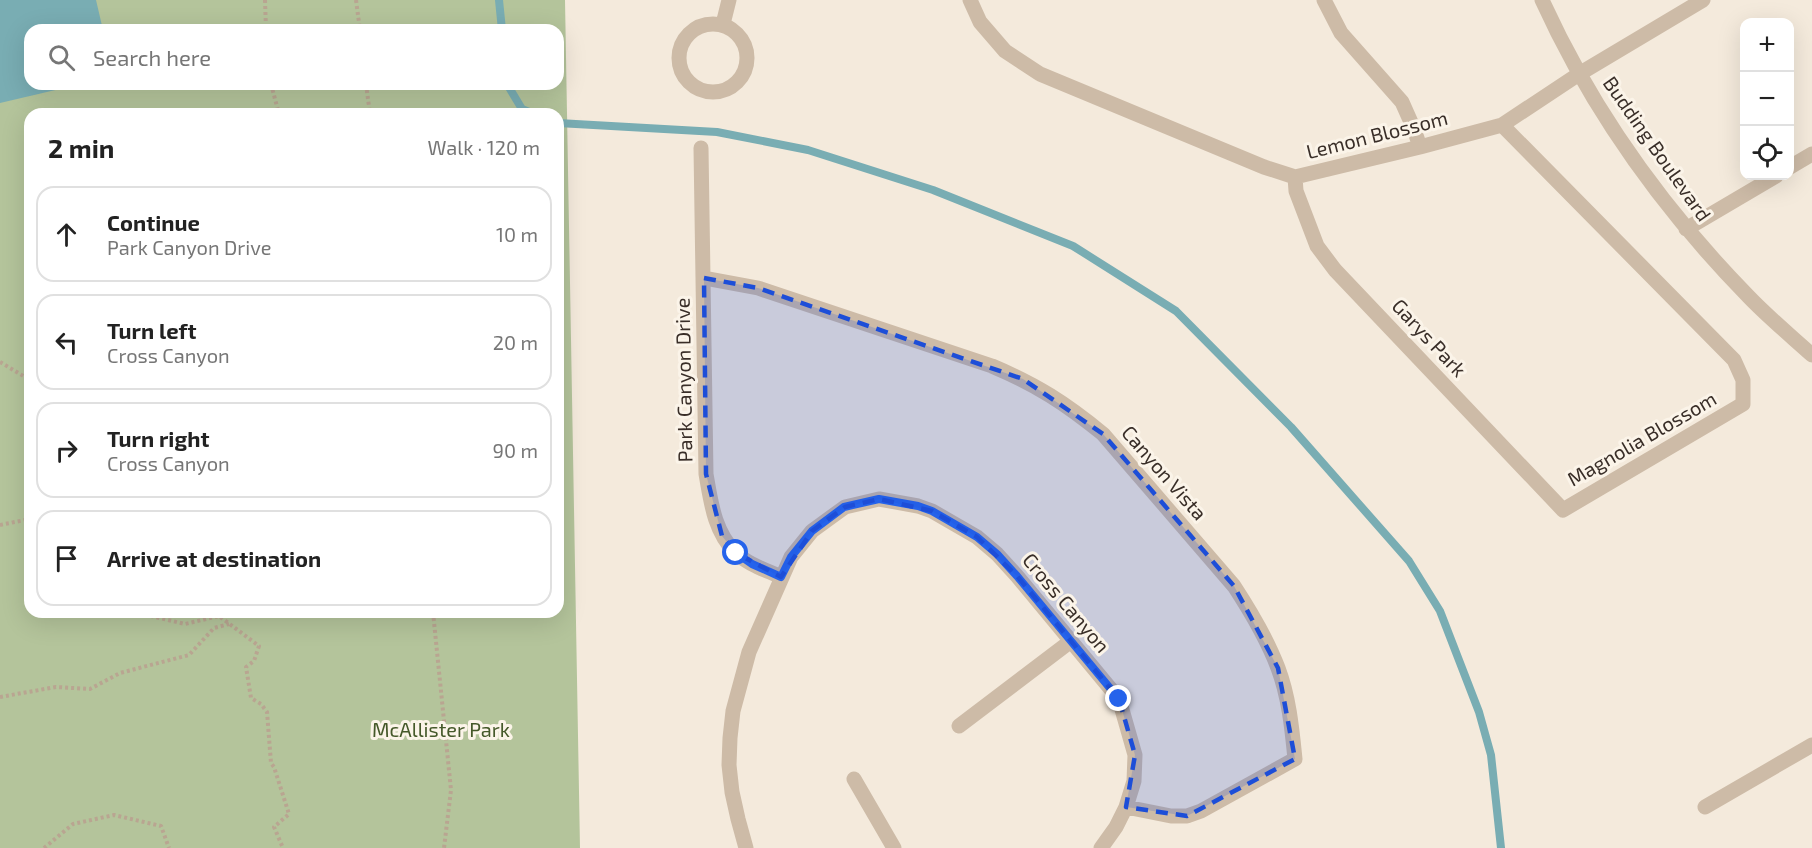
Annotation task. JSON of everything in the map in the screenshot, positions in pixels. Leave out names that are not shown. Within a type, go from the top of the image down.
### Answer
[{"type":"street","points":[[723,24],[729,0]]},
{"type":"street","name":"Lemon Blossom","points":[[970,0],[980,22],[1005,51],[1040,74],[1264,167],[1295,177],[1420,147],[1502,124],[1579,74],[1703,0]]},
{"type":"street","points":[[1324,0],[1341,33],[1402,102],[1420,147]]},
{"type":"street","name":"Budding Boulevard","points":[[1542,0],[1579,74],[1622,143],[1671,211],[1750,298],[1812,355]]},
{"type":"street","points":[[723,24],[740,36],[747,48],[748,62],[744,75],[735,85],[723,91],[710,93],[686,80],[680,68],[679,54],[683,42],[691,31],[703,25],[723,24]]},
{"type":"street","name":"Magnolia Blossom","points":[[1502,124],[1734,360],[1743,380],[1743,404],[1563,510]]},
{"type":"street","name":"Park Canyon Drive","points":[[701,148],[706,474],[714,518],[722,536],[736,553],[752,564],[781,577]]},
{"type":"street","points":[[1794,165],[1812,154]]},
{"type":"street","name":"Garys Park","points":[[1295,177],[1296,191],[1317,246],[1335,270],[1563,510]]},
{"type":"street","points":[[1686,229],[1769,180]]},
{"type":"street","name":"Canyon Vista","points":[[704,278],[758,288],[981,363],[1023,379],[1051,395],[1103,434],[1234,586],[1251,612],[1278,668],[1287,698],[1295,759],[1201,811],[1187,816],[1171,816],[1126,807]]},
{"type":"street","name":"Cross Canyon","points":[[746,848],[732,792],[729,765],[733,711],[749,652],[791,557],[812,531],[844,507],[879,499],[932,511],[977,537],[1017,576],[1119,699],[1136,755],[1134,780],[1126,807],[1116,827],[1101,848]]},
{"type":"street","points":[[959,726],[1071,640]]},
{"type":"street","points":[[1705,807],[1812,745]]},
{"type":"street","points":[[854,779],[894,848]]},
{"type":"path","points":[[266,0],[266,24]]},
{"type":"path","points":[[356,0],[359,24]]},
{"type":"path","points":[[273,90],[277,108]]},
{"type":"path","points":[[367,90],[369,108]]},
{"type":"path","points":[[0,362],[24,376]]},
{"type":"path","points":[[0,525],[24,520]]},
{"type":"path","points":[[160,618],[185,624],[210,618]]},
{"type":"path","points":[[222,618],[259,646],[254,661],[246,667],[250,698],[261,704],[267,712],[271,763],[289,814],[274,826],[283,848]]},
{"type":"path","points":[[434,618],[451,790],[444,848]]},
{"type":"path","points":[[0,697],[56,687],[90,689],[120,673],[189,655],[213,628],[229,624]]},
{"type":"path","points":[[44,848],[73,824],[114,814],[162,826],[169,848]]},
{"type":"highlighted area","points":[[704,278],[758,288],[1023,379],[1103,434],[1234,586],[1278,668],[1295,759],[1187,816],[1126,807],[1135,755],[1119,699],[1017,576],[977,537],[932,511],[879,499],[845,507],[812,531],[781,577],[736,553],[722,536],[706,474]]},
{"type":"green space","name":"McAllister Park","points":[[0,0],[565,0],[580,848],[0,848]]},
{"type":"water","points":[[0,0],[96,0],[102,24],[24,24],[24,90],[55,90],[0,103]]},
{"type":"waterway","points":[[499,0],[501,24]]},
{"type":"waterway","points":[[511,90],[521,108]]},
{"type":"waterway","points":[[564,123],[717,132],[808,150],[933,190],[1073,246],[1176,311],[1291,427],[1409,561],[1440,611],[1479,712],[1491,755],[1501,848]]},
{"type":"route","points":[[736,553],[752,564],[781,577],[791,557],[812,531],[844,507],[879,499],[932,511],[977,537],[997,554],[1119,699]]}]
